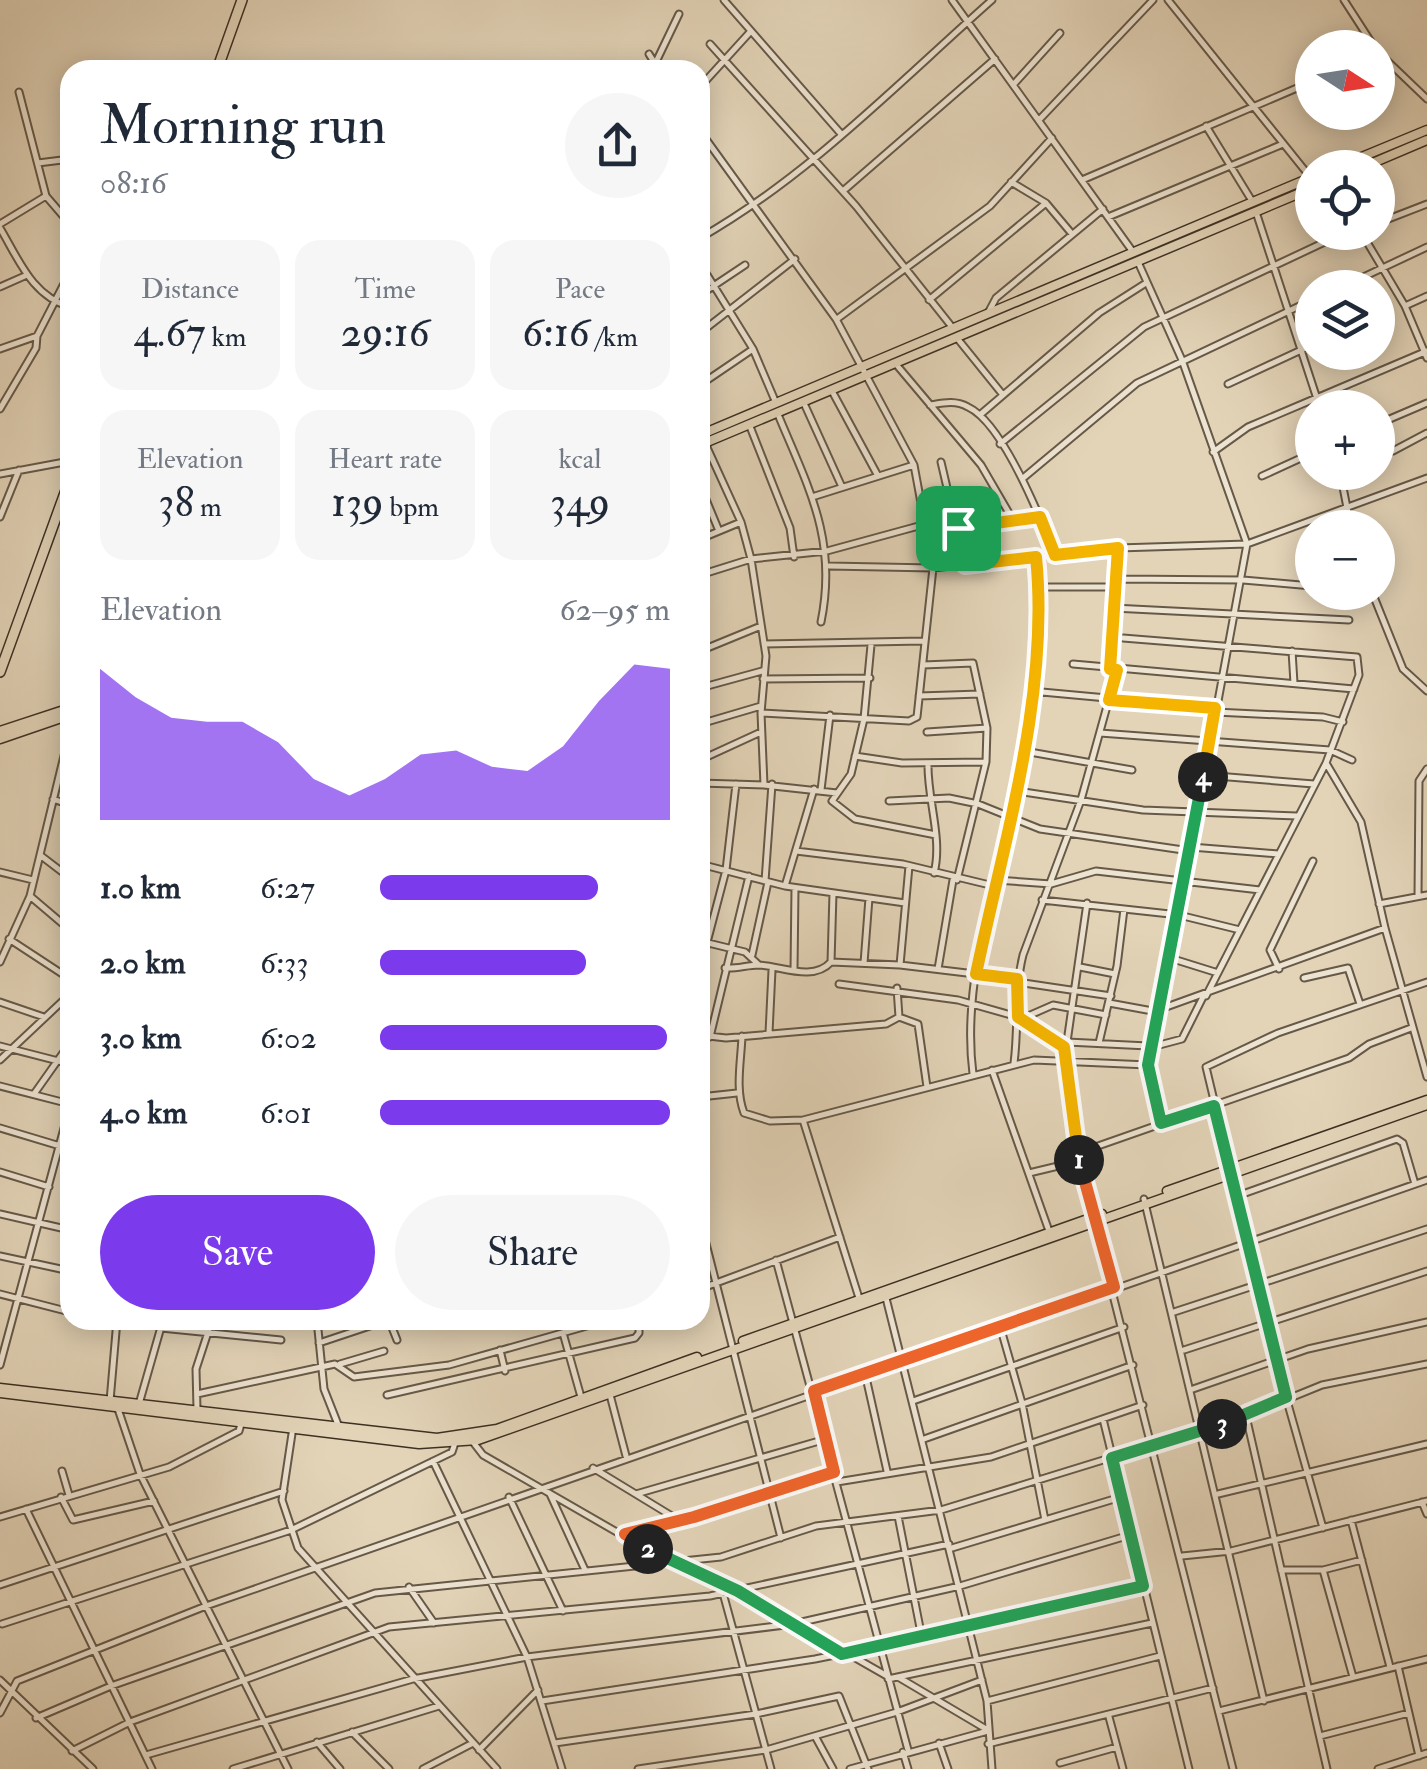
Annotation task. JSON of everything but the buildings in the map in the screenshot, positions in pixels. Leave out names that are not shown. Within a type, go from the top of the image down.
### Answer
[{"type":"highway","points":[[221,60],[242,0]]},
{"type":"highway","points":[[0,672],[60,506]]},
{"type":"main road","points":[[1379,150],[1427,130]]},
{"type":"main road","points":[[1395,154],[1427,140]]},
{"type":"main road","points":[[710,438],[864,372],[895,363],[986,316],[1295,189]]},
{"type":"main road","points":[[710,437],[1135,257]]},
{"type":"main road","points":[[0,732],[60,715]]},
{"type":"main road","points":[[0,739],[60,716]]},
{"type":"main road","points":[[113,1404],[139,1404],[419,1444],[471,1438],[1427,1102]]},
{"type":"main road","points":[[797,1324],[859,1298],[1097,1218]]},
{"type":"main road","points":[[0,1391],[241,1423],[456,1440]]},
{"type":"main road","points":[[471,1438],[609,1391]]},
{"type":"street","points":[[724,0],[842,134]]},
{"type":"street","points":[[952,0],[1135,257],[1182,360],[1247,544],[1148,1065],[1161,1123]]},
{"type":"street","points":[[710,232],[754,205],[813,158],[992,0]]},
{"type":"street","points":[[1039,120],[1153,0]]},
{"type":"street","points":[[1168,0],[1295,159]]},
{"type":"street","points":[[1344,0],[1363,30]]},
{"type":"street","points":[[660,60],[679,14]]},
{"type":"street","points":[[710,76],[751,31]]},
{"type":"street","points":[[1014,85],[1060,33]]},
{"type":"street","points":[[710,44],[843,191],[1003,395]]},
{"type":"street","points":[[649,54],[653,60]]},
{"type":"street","points":[[843,191],[995,59]]},
{"type":"street","points":[[1395,69],[1427,100]]},
{"type":"street","points":[[1082,180],[1295,89]]},
{"type":"street","points":[[19,92],[46,196],[60,212]]},
{"type":"street","points":[[1206,126],[1255,208],[1295,329]]},
{"type":"street","points":[[836,319],[990,206],[1052,138]]},
{"type":"street","points":[[1108,217],[1283,144]]},
{"type":"street","points":[[710,145],[836,319],[914,464],[933,568],[917,717],[909,721],[761,709],[710,722]]},
{"type":"street","points":[[38,163],[60,160]]},
{"type":"street","points":[[1011,182],[1046,203],[1072,234]]},
{"type":"street","points":[[46,196],[0,226],[27,275],[60,304]]},
{"type":"street","points":[[929,300],[1046,203]]},
{"type":"street","points":[[1395,217],[1427,204]]},
{"type":"street","points":[[986,316],[996,298],[1103,209]]},
{"type":"street","points":[[1378,270],[1427,247]]},
{"type":"street","points":[[1000,444],[1162,317],[1309,250]]},
{"type":"street","points":[[1339,390],[1426,354],[1372,250]]},
{"type":"street","points":[[710,325],[795,258]]},
{"type":"street","points":[[710,289],[745,265]]},
{"type":"street","points":[[0,287],[27,275]]},
{"type":"street","points":[[710,278],[752,349],[812,497],[829,566],[821,622]]},
{"type":"street","points":[[981,414],[1099,312],[1146,284]]},
{"type":"street","points":[[0,409],[36,348],[37,336],[60,291]]},
{"type":"street","points":[[1404,306],[1427,296]]},
{"type":"street","points":[[1022,479],[1136,383],[1295,308]]},
{"type":"street","points":[[0,349],[37,336]]},
{"type":"street","points":[[710,378],[752,349]]},
{"type":"street","points":[[1228,384],[1295,352]]},
{"type":"street","points":[[895,363],[981,465],[1014,520]]},
{"type":"street","points":[[831,388],[878,476]]},
{"type":"street","points":[[803,401],[842,488]]},
{"type":"street","points":[[930,405],[954,402],[981,414],[1022,479],[1055,555]]},
{"type":"street","points":[[1395,417],[1427,403]]},
{"type":"street","points":[[1213,452],[1248,428],[1295,408]]},
{"type":"street","points":[[749,424],[790,528],[794,557]]},
{"type":"street","points":[[1395,450],[1427,432]]},
{"type":"street","points":[[710,457],[742,522],[751,559],[764,644],[764,785]]},
{"type":"street","points":[[1262,476],[1295,460]]},
{"type":"street","points":[[941,462],[965,565]]},
{"type":"street","points":[[0,474],[60,463]]},
{"type":"street","points":[[812,497],[914,464]]},
{"type":"street","points":[[0,517],[19,470]]},
{"type":"street","points":[[829,566],[933,568],[1118,548],[1247,544],[1427,478]]},
{"type":"street","points":[[1345,490],[1350,508]]},
{"type":"street","points":[[710,509],[719,531]]},
{"type":"street","points":[[958,528],[1040,517]]},
{"type":"street","points":[[710,535],[742,522]]},
{"type":"street","points":[[710,572],[751,559],[827,552],[926,524]]},
{"type":"street","points":[[1014,1063],[1020,1018],[1017,981],[1042,900],[1082,800],[1109,700],[1118,548]]},
{"type":"street","points":[[973,1074],[970,1004],[1024,751],[1039,587],[1036,557]]},
{"type":"street","points":[[1039,587],[1243,580],[1295,585]]},
{"type":"street","points":[[1113,608],[1349,620]]},
{"type":"street","points":[[1379,610],[1403,668],[1427,691]]},
{"type":"street","points":[[710,647],[761,626]]},
{"type":"street","points":[[0,634],[12,640]]},
{"type":"street","points":[[839,984],[897,988],[970,1004],[1020,1018],[1066,1044],[1152,1045],[1182,1039],[1326,763],[1354,689],[1357,657],[1123,638]]},
{"type":"street","points":[[764,644],[871,645],[923,641]]},
{"type":"street","points":[[871,645],[870,678],[856,756],[851,774],[832,801],[854,819],[936,835]]},
{"type":"street","points":[[1292,651],[1294,684]]},
{"type":"street","points":[[923,665],[973,663],[987,728],[986,762],[978,804],[955,880],[938,969]]},
{"type":"street","points":[[1073,664],[1354,689]]},
{"type":"street","points":[[710,686],[762,675],[870,678]]},
{"type":"street","points":[[1031,691],[1343,722]]},
{"type":"street","points":[[919,696],[980,694]]},
{"type":"street","points":[[785,886],[818,790],[830,714]]},
{"type":"street","points":[[927,732],[987,728]]},
{"type":"street","points":[[710,755],[762,732]]},
{"type":"street","points":[[1100,733],[1330,750],[1352,760]]},
{"type":"street","points":[[1024,751],[1132,770]]},
{"type":"street","points":[[856,756],[928,763],[986,762]]},
{"type":"street","points":[[928,763],[927,800],[939,849],[934,874]]},
{"type":"street","points":[[1326,763],[1362,822],[1384,928],[1427,1078]]},
{"type":"street","points":[[1418,896],[1419,781],[1427,769]]},
{"type":"street","points":[[0,962],[30,896],[60,774]]},
{"type":"street","points":[[1204,775],[1314,784]]},
{"type":"street","points":[[710,784],[772,784],[837,794]]},
{"type":"street","points":[[710,922],[726,870],[736,784]]},
{"type":"street","points":[[752,955],[767,881],[772,784]]},
{"type":"street","points":[[1017,791],[1197,812],[1297,816]]},
{"type":"street","points":[[54,799],[60,801]]},
{"type":"street","points":[[890,801],[978,804],[1010,818],[1067,834],[1191,849],[1278,854]]},
{"type":"street","points":[[796,851],[910,866],[955,880],[1051,884],[1096,871],[1260,890]]},
{"type":"street","points":[[40,855],[60,870]]},
{"type":"street","points":[[1279,968],[1270,950],[1313,862]]},
{"type":"street","points":[[710,866],[795,888],[905,903]]},
{"type":"street","points":[[900,964],[910,866]]},
{"type":"street","points":[[0,872],[33,880]]},
{"type":"street","points":[[749,876],[710,1036],[886,1024],[899,1017],[917,1020],[927,1086]]},
{"type":"street","points":[[794,971],[795,888]]},
{"type":"street","points":[[725,968],[758,965],[772,970],[822,970],[830,962],[834,893]]},
{"type":"street","points":[[1379,904],[1427,895]]},
{"type":"street","points":[[30,896],[60,922]]},
{"type":"street","points":[[864,963],[869,898]]},
{"type":"street","points":[[1042,900],[1179,915],[1240,930]]},
{"type":"street","points":[[1088,903],[1062,1061],[1078,1153],[1233,1769]]},
{"type":"street","points":[[1098,1042],[1115,974],[1124,909]]},
{"type":"street","points":[[830,962],[900,964],[976,974],[1076,989],[1158,1011],[1384,928]]},
{"type":"street","points":[[9,940],[60,972]]},
{"type":"street","points":[[710,943],[752,955],[758,965]]},
{"type":"street","points":[[1170,958],[1218,974]]},
{"type":"street","points":[[1080,967],[1115,974]]},
{"type":"street","points":[[1304,978],[1348,968],[1360,1004]]},
{"type":"street","points":[[769,1033],[772,970]]},
{"type":"street","points":[[1324,1528],[1286,1397],[1250,1241],[1204,1073],[1209,1062],[1427,982]]},
{"type":"street","points":[[897,988],[899,1017]]},
{"type":"street","points":[[0,1002],[45,1017]]},
{"type":"street","points":[[0,1060],[60,1003]]},
{"type":"street","points":[[1020,1018],[1053,1005],[1106,1016]]},
{"type":"street","points":[[1078,1153],[1349,1058],[1368,1044],[1411,1028]]},
{"type":"street","points":[[742,1036],[737,1093],[744,1113],[770,1120],[803,1120],[1014,1063],[1148,1065]]},
{"type":"street","points":[[1414,1040],[1427,1037]]},
{"type":"street","points":[[0,1046],[58,1060]]},
{"type":"street","points":[[34,1095],[60,1057]]},
{"type":"street","points":[[992,1070],[1049,1231]]},
{"type":"street","points":[[0,1086],[60,1102]]},
{"type":"street","points":[[710,1096],[737,1093]]},
{"type":"street","points":[[803,1120],[859,1298]]},
{"type":"street","points":[[0,1128],[58,1147]]},
{"type":"street","points":[[1237,1196],[1398,1139],[1403,1142],[1415,1184]]},
{"type":"street","points":[[0,1366],[15,1297],[60,1140]]},
{"type":"street","points":[[1028,1173],[1080,1161]]},
{"type":"street","points":[[0,1172],[48,1187]]},
{"type":"street","points":[[0,1712],[17,1681],[206,1606],[539,1486],[1427,1180]]},
{"type":"street","points":[[1145,1202],[1184,1350],[1264,1700]]},
{"type":"street","points":[[0,1214],[60,1227]]},
{"type":"street","points":[[1174,1312],[1427,1229]]},
{"type":"street","points":[[710,1285],[840,1236]]},
{"type":"street","points":[[0,1256],[60,1268]]},
{"type":"street","points":[[710,1257],[781,1538]]},
{"type":"street","points":[[776,1260],[797,1324],[898,1712],[908,1769]]},
{"type":"street","points":[[1184,1350],[1427,1271]]},
{"type":"street","points":[[0,1294],[60,1309]]},
{"type":"street","points":[[885,1295],[987,1701],[987,1744],[992,1769]]},
{"type":"street","points":[[1193,1389],[1340,1340],[1427,1322]]},
{"type":"street","points":[[1000,1326],[1022,1403],[1045,1520]]},
{"type":"street","points":[[913,1401],[1124,1327]]},
{"type":"street","points":[[117,1330],[113,1404],[140,1474],[288,1769]]},
{"type":"street","points":[[139,1404],[160,1330]]},
{"type":"street","points":[[197,1330],[281,1340]]},
{"type":"street","points":[[318,1330],[320,1366],[339,1428]]},
{"type":"street","points":[[319,1343],[358,1330]]},
{"type":"street","points":[[392,1330],[396,1340]]},
{"type":"street","points":[[340,1364],[348,1376],[354,1377],[448,1365],[573,1330]]},
{"type":"street","points":[[387,1395],[568,1356],[634,1338],[636,1330]]},
{"type":"street","points":[[198,1412],[196,1368],[209,1332]]},
{"type":"street","points":[[562,1333],[581,1398]]},
{"type":"street","points":[[197,1394],[340,1364],[384,1350]]},
{"type":"street","points":[[500,1350],[506,1371]]},
{"type":"street","points":[[36,1718],[111,1686],[375,1593],[721,1557],[816,1526],[941,1510],[1246,1416],[1322,1385],[1427,1364]]},
{"type":"street","points":[[923,1439],[1133,1366]]},
{"type":"street","points":[[865,1373],[887,1470]]},
{"type":"street","points":[[609,1391],[626,1456]]},
{"type":"street","points":[[837,1482],[887,1470],[990,1457],[1143,1405]]},
{"type":"street","points":[[1246,1416],[1327,1769]]},
{"type":"street","points":[[1103,1419],[1188,1769]]},
{"type":"street","points":[[0,1516],[170,1467],[238,1431],[241,1423]]},
{"type":"street","points":[[293,1426],[284,1492],[291,1530],[313,1568],[497,1769]]},
{"type":"street","points":[[471,1438],[483,1455],[625,1534],[667,1562]]},
{"type":"street","points":[[2,1624],[291,1530],[452,1452],[456,1440]]},
{"type":"street","points":[[636,1494],[826,1440]]},
{"type":"street","points":[[1218,1494],[1427,1444]]},
{"type":"street","points":[[433,1462],[527,1657],[562,1769]]},
{"type":"street","points":[[593,1468],[681,1521]]},
{"type":"street","points":[[62,1471],[65,1496],[74,1520],[154,1501]]},
{"type":"street","points":[[625,1534],[681,1521],[834,1472]]},
{"type":"street","points":[[0,1585],[167,1527],[284,1492]]},
{"type":"street","points":[[548,1492],[586,1570]]},
{"type":"street","points":[[509,1497],[563,1611]]},
{"type":"street","points":[[72,1751],[130,1722],[374,1636],[389,1627],[736,1592],[950,1546],[1121,1498]]},
{"type":"street","points":[[1180,1556],[1231,1551],[1424,1501],[1427,1514]]},
{"type":"street","points":[[26,1509],[152,1769]]},
{"type":"street","points":[[898,1516],[922,1638]]},
{"type":"street","points":[[1351,1520],[1390,1668]]},
{"type":"street","points":[[146,1755],[414,1679],[527,1657],[793,1624],[960,1586],[1130,1536]]},
{"type":"street","points":[[679,1560],[888,1678],[1152,1623]]},
{"type":"street","points":[[1280,1570],[1323,1570],[1362,1560]]},
{"type":"street","points":[[1323,1570],[1353,1677]]},
{"type":"street","points":[[542,1701],[842,1654],[1143,1586]]},
{"type":"street","points":[[409,1587],[434,1623]]},
{"type":"street","points":[[723,1594],[770,1769]]},
{"type":"street","points":[[987,1701],[1160,1656]]},
{"type":"street","points":[[1219,1711],[1427,1658]]},
{"type":"street","points":[[1398,1666],[1419,1756]]},
{"type":"street","points":[[898,1677],[988,1731]]},
{"type":"street","points":[[0,1680],[93,1769]]},
{"type":"street","points":[[638,1769],[766,1750],[898,1712],[982,1680]]},
{"type":"street","points":[[987,1744],[1109,1717],[1213,1688]]},
{"type":"street","points":[[479,1750],[538,1690]]},
{"type":"street","points":[[555,1743],[756,1714],[839,1696],[867,1767]]},
{"type":"street","points":[[233,1769],[439,1706]]},
{"type":"street","points":[[1320,1736],[1409,1713]]},
{"type":"street","points":[[1109,1717],[1123,1769]]},
{"type":"street","points":[[850,1769],[988,1731]]},
{"type":"street","points":[[352,1732],[389,1769]]},
{"type":"street","points":[[815,1736],[833,1769]]},
{"type":"street","points":[[317,1742],[340,1769]]},
{"type":"street","points":[[423,1769],[473,1743]]},
{"type":"street","points":[[938,1743],[948,1769]]},
{"type":"street","points":[[1060,1763],[1117,1747]]},
{"type":"street","points":[[1378,1769],[1427,1753]]},
{"type":"route","points":[[1040,517],[1055,555],[1118,548],[1110,669],[1117,670],[1109,700],[1215,708],[1148,1065],[1161,1123],[1214,1106],[1286,1397],[1246,1416],[1112,1458],[1143,1586],[842,1654],[738,1591],[679,1560],[667,1562],[625,1534],[694,1517],[834,1472],[814,1391],[1114,1287],[1078,1153],[1062,1061],[1064,1047],[1018,1017],[1017,979],[976,974],[1028,725],[1039,587],[1036,557],[965,565],[958,528],[1040,517]]}]
